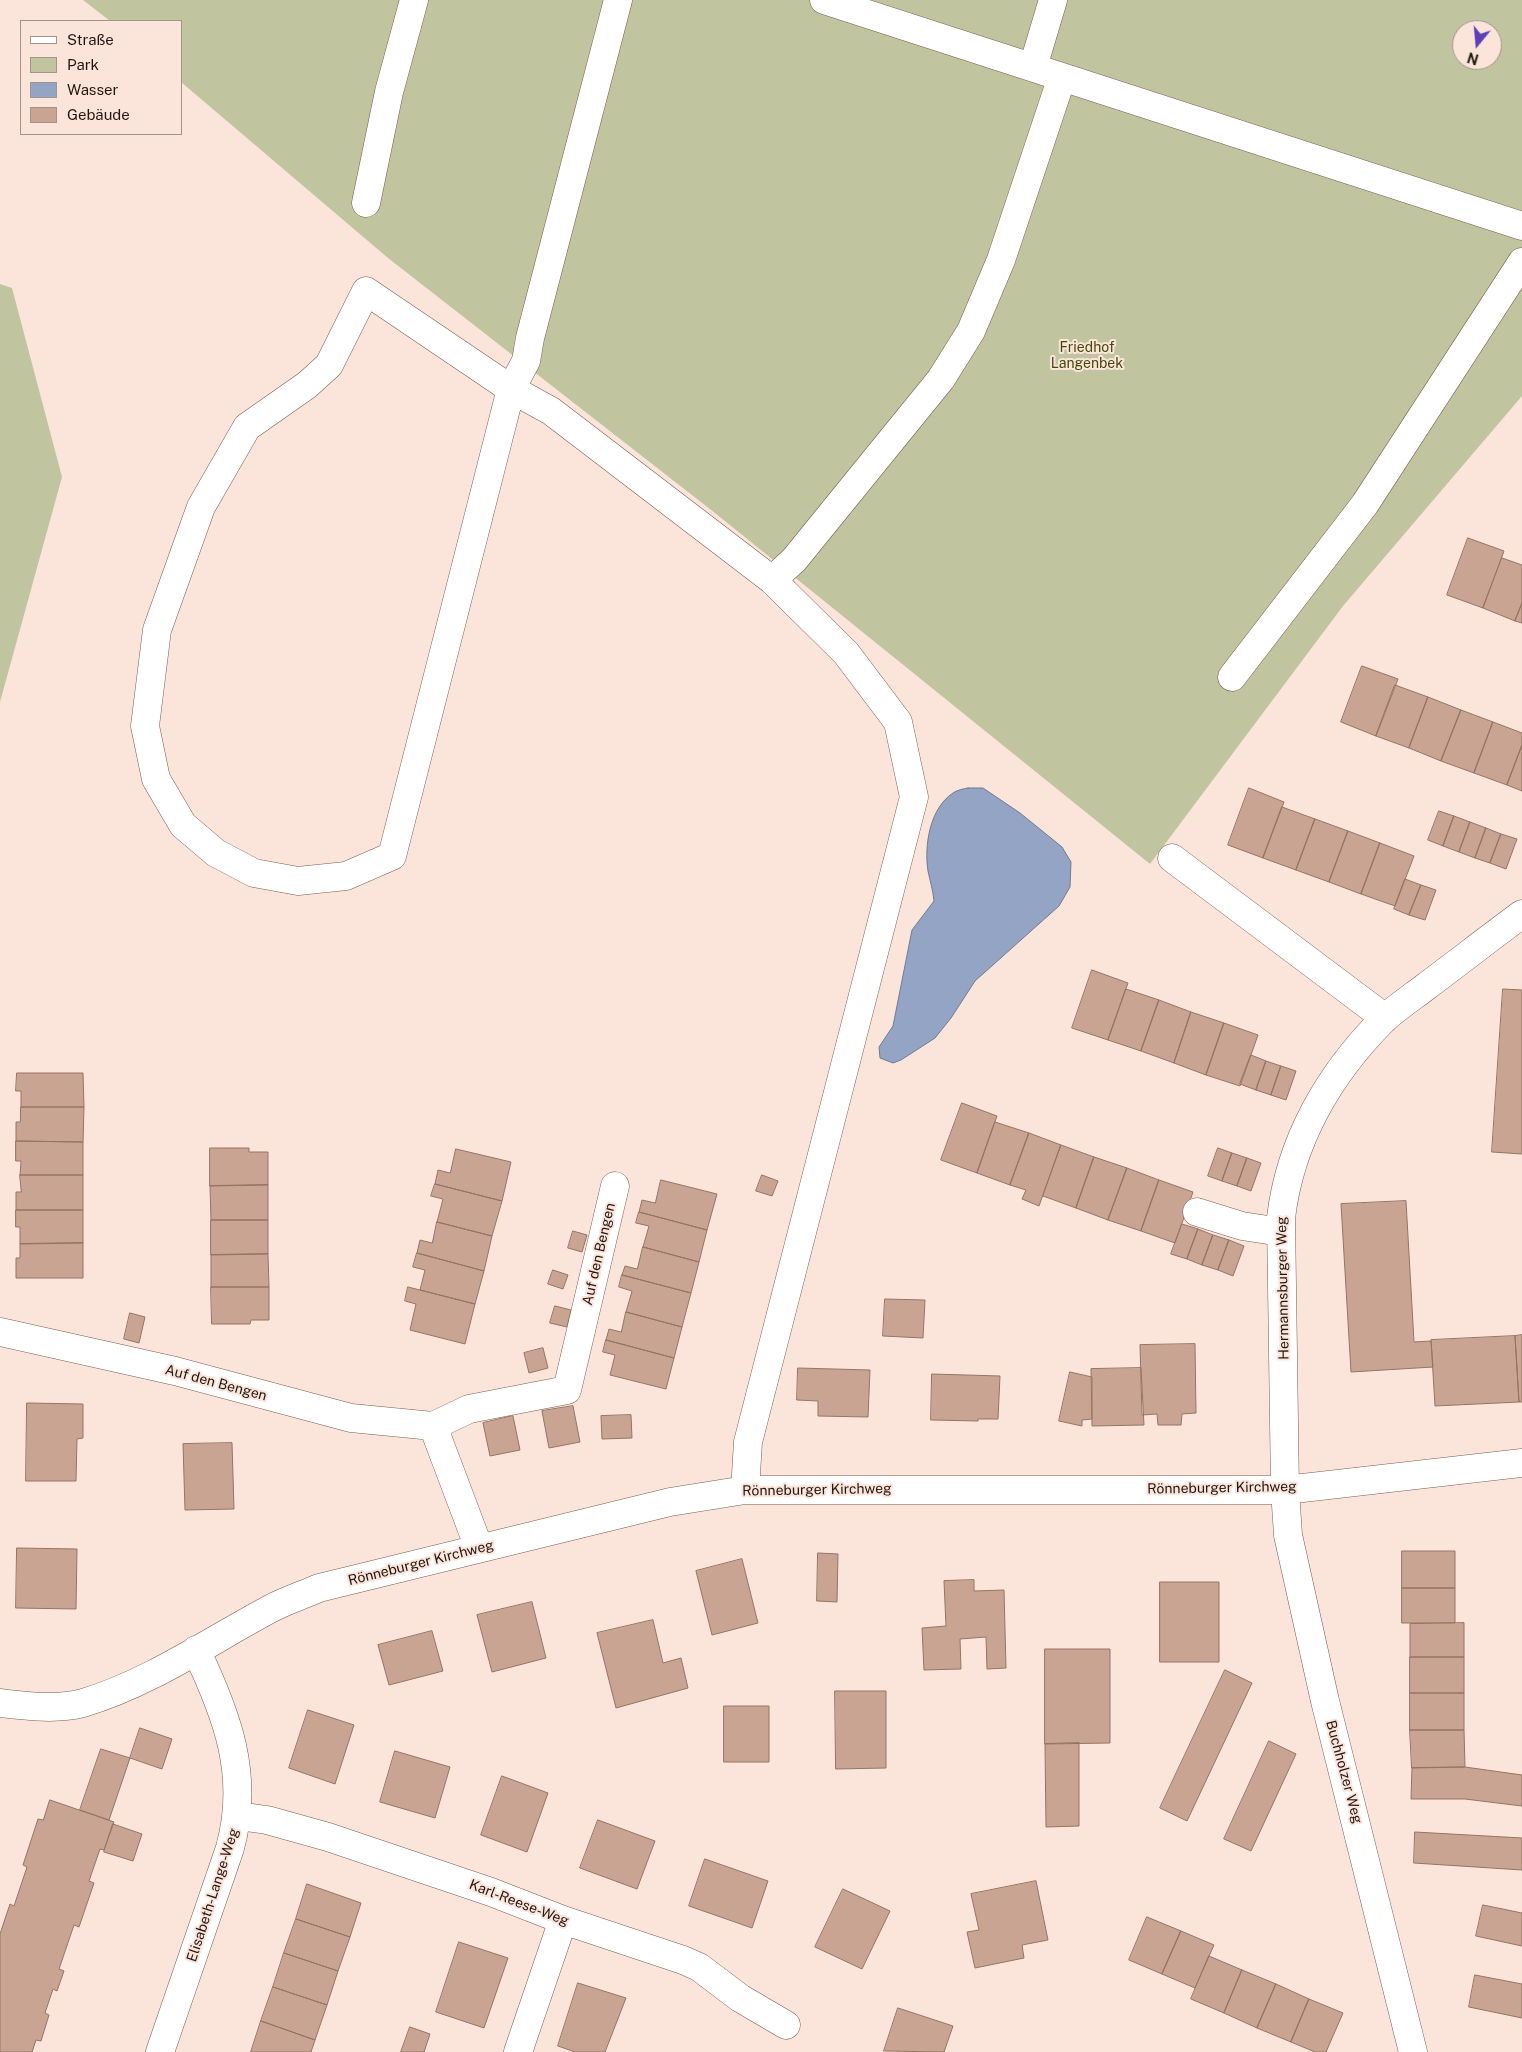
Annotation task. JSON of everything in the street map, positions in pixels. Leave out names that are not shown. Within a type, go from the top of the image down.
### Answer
[{"type":"street","points":[[366,203],[389,92],[414,0]]},
{"type":"street","points":[[618,0],[530,338],[526,361],[510,389],[392,856],[346,876],[298,881],[254,873],[216,854],[183,825],[156,779],[145,726],[157,630],[201,508],[247,427],[307,386],[329,364],[366,291],[510,389],[551,411],[772,580],[846,653],[898,722],[914,796],[748,1442],[745,1490]]},
{"type":"street","points":[[824,0],[1522,226]]},
{"type":"street","points":[[1033,68],[1053,0]]},
{"type":"street","points":[[772,580],[794,560],[934,386],[971,331],[1001,260],[1062,77]]},
{"type":"street","points":[[1232,677],[1365,504],[1522,262]]},
{"type":"street","points":[[1172,858],[1385,1018]]},
{"type":"street","name":"Hermannsburger Weg","points":[[1285,1490],[1281,1232],[1284,1196],[1299,1141],[1334,1079],[1351,1055],[1385,1018],[1522,914]]},
{"type":"street","name":"Auf den Bengen","points":[[0,1332],[175,1371],[352,1418],[433,1426],[470,1410],[568,1390],[615,1186]]},
{"type":"street","points":[[1197,1212],[1242,1226],[1281,1232]]},
{"type":"street","points":[[433,1426],[479,1548]]},
{"type":"street","name":"Rönneburger Kirchweg","points":[[0,1703],[27,1706],[56,1706],[82,1703],[147,1677],[272,1608],[319,1588],[670,1502],[745,1490],[1285,1490],[1522,1462]]},
{"type":"street","name":"Buchholzer Weg","points":[[1285,1490],[1288,1535],[1321,1682],[1416,2052]]},
{"type":"street","name":"Elisabeth-Lange-Weg","points":[[160,2052],[230,1848],[238,1816],[237,1781],[229,1729],[214,1687],[196,1650]]},
{"type":"street","name":"Karl-Reese-Weg","points":[[238,1816],[267,1820],[328,1837],[492,1892],[563,1920],[683,1960],[699,1967],[740,1998],[786,2026]]},
{"type":"street","points":[[518,2052],[563,1920]]},
{"type":"green space","name":"Friedhof Langenbek","points":[[83,0],[1522,0],[1522,396],[1343,606],[1150,864],[715,513],[388,258],[182,83],[182,20],[109,20]]},
{"type":"green space","points":[[0,284],[12,288],[62,477],[0,702]]},
{"type":"water","points":[[968,788],[983,788],[1020,813],[1062,847],[1071,862],[1070,887],[1059,906],[975,981],[951,1018],[935,1038],[901,1060],[893,1063],[880,1058],[879,1047],[893,1026],[912,930],[934,901],[927,861],[930,828],[934,817],[945,800],[955,792]]},
{"type":"building","points":[[1468,538],[1504,551],[1483,608],[1447,595]]},
{"type":"building","points":[[1502,558],[1522,565],[1522,603],[1515,621],[1483,608]]},
{"type":"building","points":[[1522,603],[1522,623],[1515,621]]},
{"type":"building","points":[[1362,666],[1398,679],[1376,736],[1341,722]]},
{"type":"building","points":[[1395,685],[1428,697],[1409,748],[1376,736]]},
{"type":"building","points":[[1428,697],[1461,710],[1441,761],[1409,748]]},
{"type":"building","points":[[1461,710],[1493,722],[1474,773],[1441,761]]},
{"type":"building","points":[[1493,722],[1522,733],[1522,745],[1507,785],[1474,773]]},
{"type":"building","points":[[1522,745],[1522,791],[1507,785]]},
{"type":"building","points":[[1249,788],[1284,802],[1263,858],[1228,845]]},
{"type":"building","points":[[1282,807],[1315,819],[1296,870],[1263,858]]},
{"type":"building","points":[[1439,811],[1454,816],[1443,846],[1428,840]]},
{"type":"building","points":[[1454,816],[1470,822],[1459,852],[1443,846]]},
{"type":"building","points":[[1315,819],[1348,831],[1329,882],[1296,870]]},
{"type":"building","points":[[1470,822],[1486,828],[1475,858],[1459,852]]},
{"type":"building","points":[[1486,828],[1501,834],[1490,863],[1475,858]]},
{"type":"building","points":[[1348,831],[1380,843],[1361,894],[1329,882]]},
{"type":"building","points":[[1501,834],[1517,839],[1506,869],[1490,863]]},
{"type":"building","points":[[1380,843],[1414,856],[1395,906],[1361,894]]},
{"type":"building","points":[[1405,879],[1421,885],[1409,915],[1394,909]]},
{"type":"building","points":[[1421,885],[1436,890],[1425,920],[1409,915]]},
{"type":"building","points":[[1092,970],[1128,983],[1108,1040],[1072,1028]]},
{"type":"building","points":[[1126,989],[1159,1000],[1141,1051],[1108,1040]]},
{"type":"building","points":[[1503,989],[1522,990],[1522,1154],[1492,1152]]},
{"type":"building","points":[[1159,1000],[1191,1012],[1174,1063],[1141,1051]]},
{"type":"building","points":[[1191,1012],[1224,1023],[1206,1075],[1174,1063]]},
{"type":"building","points":[[1224,1023],[1258,1035],[1240,1086],[1206,1075]]},
{"type":"building","points":[[1251,1055],[1266,1061],[1256,1090],[1240,1084]]},
{"type":"building","points":[[1266,1061],[1281,1066],[1271,1095],[1256,1090]]},
{"type":"building","points":[[1281,1066],[1296,1071],[1286,1100],[1271,1095]]},
{"type":"building","points":[[17,1073],[83,1073],[84,1107],[21,1107],[21,1091],[16,1091]]},
{"type":"building","points":[[962,1103],[997,1116],[977,1173],[941,1160]]},
{"type":"building","points":[[21,1107],[84,1107],[83,1142],[16,1141],[16,1122],[20,1122]]},
{"type":"building","points":[[995,1122],[1029,1133],[1010,1185],[977,1173]]},
{"type":"building","points":[[1029,1133],[1061,1145],[1039,1206],[1022,1199],[1026,1190],[1010,1185]]},
{"type":"building","points":[[16,1141],[83,1142],[83,1175],[20,1175],[21,1161],[16,1161]]},
{"type":"building","points":[[1061,1145],[1094,1157],[1076,1208],[1043,1196]]},
{"type":"building","points":[[210,1148],[249,1148],[249,1152],[268,1152],[268,1185],[210,1186]]},
{"type":"building","points":[[1218,1148],[1232,1153],[1222,1181],[1208,1176]]},
{"type":"building","points":[[456,1149],[511,1162],[502,1201],[435,1184],[438,1170],[450,1173]]},
{"type":"building","points":[[1232,1153],[1247,1158],[1237,1186],[1222,1181]]},
{"type":"building","points":[[1094,1157],[1127,1168],[1108,1220],[1076,1208]]},
{"type":"building","points":[[1247,1158],[1261,1163],[1251,1191],[1237,1186]]},
{"type":"building","points":[[1127,1168],[1159,1180],[1141,1231],[1108,1220]]},
{"type":"building","points":[[20,1175],[83,1175],[83,1210],[16,1210],[16,1192],[21,1192]]},
{"type":"building","points":[[762,1175],[778,1181],[772,1196],[756,1191]]},
{"type":"building","points":[[661,1180],[717,1194],[707,1230],[639,1212],[642,1200],[655,1203]]},
{"type":"building","points":[[1159,1180],[1193,1192],[1175,1243],[1141,1231]]},
{"type":"building","points":[[435,1184],[502,1201],[492,1236],[437,1222],[443,1199],[431,1196]]},
{"type":"building","points":[[268,1185],[268,1220],[211,1220],[210,1186]]},
{"type":"building","points":[[1406,1201],[1414,1342],[1431,1341],[1433,1367],[1351,1372],[1341,1204]]},
{"type":"building","points":[[16,1210],[83,1210],[83,1243],[20,1244],[20,1227],[16,1227]]},
{"type":"building","points":[[639,1212],[707,1230],[699,1262],[643,1247],[649,1226],[636,1223]]},
{"type":"building","points":[[211,1220],[268,1220],[268,1254],[211,1255]]},
{"type":"building","points":[[437,1222],[492,1236],[484,1271],[417,1253],[420,1240],[432,1243]]},
{"type":"building","points":[[1182,1224],[1198,1229],[1187,1259],[1171,1254]]},
{"type":"building","points":[[1198,1229],[1213,1235],[1202,1265],[1187,1259]]},
{"type":"building","points":[[573,1231],[587,1235],[582,1252],[568,1248]]},
{"type":"building","points":[[1213,1235],[1229,1240],[1218,1270],[1202,1265]]},
{"type":"building","points":[[1229,1240],[1244,1246],[1233,1276],[1218,1270]]},
{"type":"building","points":[[83,1243],[83,1278],[16,1278],[16,1258],[20,1258],[20,1244]]},
{"type":"building","points":[[643,1247],[699,1262],[691,1293],[622,1275],[625,1266],[637,1269]]},
{"type":"building","points":[[417,1253],[484,1271],[475,1304],[420,1290],[425,1270],[413,1267]]},
{"type":"building","points":[[268,1254],[269,1287],[211,1287],[211,1255]]},
{"type":"building","points":[[553,1270],[568,1275],[563,1289],[548,1284]]},
{"type":"building","points":[[622,1275],[691,1293],[682,1327],[626,1312],[632,1291],[619,1287]]},
{"type":"building","points":[[211,1287],[269,1287],[269,1320],[251,1320],[250,1324],[212,1324]]},
{"type":"building","points":[[408,1287],[475,1304],[465,1344],[410,1330],[416,1304],[405,1301]]},
{"type":"building","points":[[885,1299],[925,1300],[923,1338],[883,1336]]},
{"type":"building","points":[[555,1306],[571,1310],[567,1327],[550,1323]]},
{"type":"building","points":[[626,1312],[682,1327],[674,1358],[606,1340],[609,1329],[621,1332]]},
{"type":"building","points":[[130,1313],[145,1317],[139,1343],[124,1339]]},
{"type":"building","points":[[1522,1335],[1522,1402],[1519,1402],[1515,1336]]},
{"type":"building","points":[[1515,1336],[1519,1402],[1435,1406],[1431,1340]]},
{"type":"building","points":[[606,1340],[674,1358],[666,1389],[610,1375],[615,1355],[603,1352]]},
{"type":"building","points":[[1195,1344],[1196,1413],[1182,1414],[1181,1425],[1158,1425],[1157,1414],[1142,1415],[1140,1345]]},
{"type":"building","points":[[543,1348],[548,1368],[529,1373],[524,1353]]},
{"type":"building","points":[[798,1368],[870,1370],[868,1417],[818,1416],[818,1401],[797,1400]]},
{"type":"building","points":[[1141,1368],[1144,1425],[1092,1426],[1091,1369]]},
{"type":"building","points":[[1070,1372],[1092,1377],[1092,1419],[1082,1420],[1082,1426],[1059,1421]]},
{"type":"building","points":[[932,1374],[1000,1376],[998,1419],[978,1419],[978,1421],[931,1420]]},
{"type":"building","points":[[27,1403],[83,1404],[83,1438],[77,1439],[76,1481],[26,1481]]},
{"type":"building","points":[[573,1406],[580,1442],[549,1448],[542,1411]]},
{"type":"building","points":[[631,1415],[632,1438],[602,1439],[601,1416]]},
{"type":"building","points":[[513,1416],[520,1450],[490,1456],[483,1423]]},
{"type":"building","points":[[232,1443],[234,1509],[185,1510],[183,1444]]},
{"type":"building","points":[[17,1548],[77,1549],[76,1609],[16,1608]]},
{"type":"building","points":[[1402,1551],[1455,1551],[1455,1588],[1402,1588]]},
{"type":"building","points":[[818,1553],[838,1554],[837,1602],[817,1601]]},
{"type":"building","points":[[742,1559],[758,1623],[712,1635],[696,1571]]},
{"type":"building","points":[[974,1580],[974,1591],[1004,1590],[1006,1668],[987,1669],[986,1637],[960,1639],[961,1669],[924,1670],[922,1628],[946,1626],[944,1581]]},
{"type":"building","points":[[1160,1582],[1219,1582],[1219,1662],[1160,1662]]},
{"type":"building","points":[[1402,1588],[1455,1588],[1455,1623],[1402,1623]]},
{"type":"building","points":[[532,1602],[546,1658],[492,1672],[477,1615]]},
{"type":"building","points":[[653,1620],[663,1663],[681,1658],[688,1688],[616,1708],[597,1633]]},
{"type":"building","points":[[1464,1623],[1464,1657],[1410,1657],[1410,1624]]},
{"type":"building","points":[[432,1631],[443,1671],[389,1685],[378,1645]]},
{"type":"building","points":[[1045,1649],[1110,1649],[1110,1743],[1045,1744]]},
{"type":"building","points":[[1410,1657],[1464,1657],[1464,1693],[1410,1693]]},
{"type":"building","points":[[1225,1670],[1252,1683],[1187,1821],[1160,1808]]},
{"type":"building","points":[[835,1691],[886,1691],[886,1768],[836,1769]]},
{"type":"building","points":[[1410,1693],[1464,1693],[1464,1730],[1410,1730]]},
{"type":"building","points":[[724,1706],[769,1706],[769,1762],[724,1762]]},
{"type":"building","points":[[308,1710],[354,1725],[335,1784],[289,1768]]},
{"type":"building","points":[[140,1728],[172,1739],[162,1769],[130,1758]]},
{"type":"building","points":[[1410,1730],[1464,1730],[1465,1767],[1412,1768]]},
{"type":"building","points":[[1269,1741],[1296,1754],[1251,1851],[1224,1839]]},
{"type":"building","points":[[1079,1743],[1079,1826],[1046,1827],[1045,1744]]},
{"type":"building","points":[[101,1749],[130,1758],[109,1820],[80,1810]]},
{"type":"building","points":[[395,1751],[450,1767],[435,1818],[380,1802]]},
{"type":"building","points":[[1465,1767],[1522,1775],[1522,1806],[1465,1799],[1411,1799],[1412,1768]]},
{"type":"building","points":[[502,1776],[548,1793],[527,1852],[481,1835]]},
{"type":"building","points":[[50,1800],[114,1822],[104,1850],[100,1849],[89,1881],[94,1883],[79,1927],[74,1925],[59,1969],[64,1971],[57,1991],[53,1989],[45,2013],[49,2015],[41,2041],[36,2040],[32,2052],[0,2052],[0,1934],[10,1904],[14,1906],[27,1867],[23,1865],[38,1819],[43,1820]]},
{"type":"building","points":[[598,1820],[655,1841],[637,1889],[580,1868]]},
{"type":"building","points":[[113,1824],[142,1834],[133,1861],[104,1852]]},
{"type":"building","points":[[1415,1832],[1522,1838],[1522,1870],[1414,1863]]},
{"type":"building","points":[[705,1859],[768,1881],[752,1928],[689,1906]]},
{"type":"building","points":[[1036,1881],[1048,1940],[1022,1945],[1024,1958],[975,1968],[967,1932],[979,1930],[971,1894]]},
{"type":"building","points":[[307,1884],[361,1903],[350,1937],[296,1919]]},
{"type":"building","points":[[843,1889],[890,1911],[862,1969],[815,1947]]},
{"type":"building","points":[[1483,1905],[1522,1913],[1522,1946],[1476,1936]]},
{"type":"building","points":[[1147,1917],[1181,1931],[1162,1974],[1129,1960]]},
{"type":"building","points":[[296,1919],[350,1937],[338,1971],[284,1953]]},
{"type":"building","points":[[1181,1931],[1214,1945],[1195,1988],[1162,1974]]},
{"type":"building","points":[[459,1942],[508,1958],[484,2028],[436,2012]]},
{"type":"building","points":[[284,1953],[338,1971],[327,2005],[273,1987]]},
{"type":"building","points":[[1209,1956],[1242,1970],[1224,2013],[1191,1999]]},
{"type":"building","points":[[1242,1970],[1276,1984],[1257,2028],[1224,2013]]},
{"type":"building","points":[[1475,1975],[1522,1984],[1522,2018],[1469,2007]]},
{"type":"building","points":[[578,1983],[626,1998],[605,2052],[575,2052],[558,2046]]},
{"type":"building","points":[[1276,1984],[1309,1999],[1291,2042],[1257,2028]]},
{"type":"building","points":[[273,1987],[327,2005],[315,2040],[261,2021]]},
{"type":"building","points":[[1309,1999],[1343,2013],[1326,2052],[1315,2052],[1291,2042]]},
{"type":"building","points":[[898,2008],[953,2026],[944,2052],[884,2051]]},
{"type":"building","points":[[261,2021],[315,2040],[311,2052],[251,2052]]},
{"type":"building","points":[[410,2027],[430,2034],[424,2052],[401,2052]]}]
